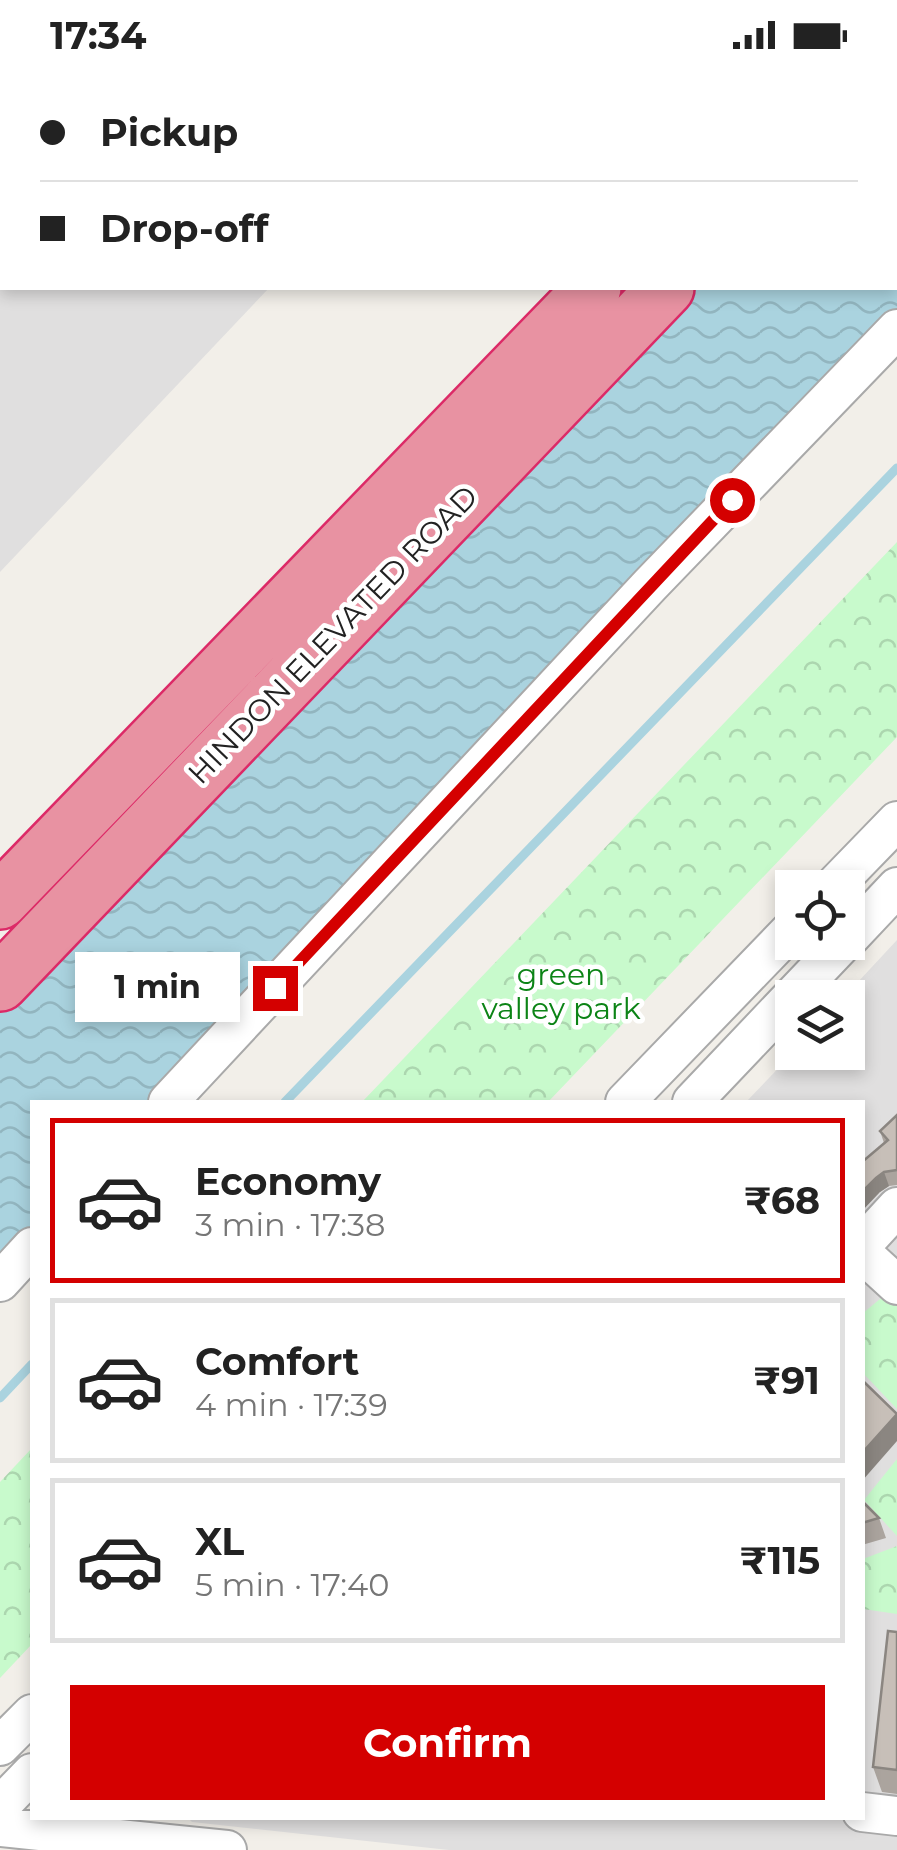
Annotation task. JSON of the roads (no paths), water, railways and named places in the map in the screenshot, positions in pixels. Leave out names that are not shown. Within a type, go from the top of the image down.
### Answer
[{"type":"highway","name":"HINDON ELEVATED ROAD","points":[[0,900],[591,290]]},
{"type":"highway","name":"HINDON ELEVATED ROAD","points":[[0,983],[664,290]]},
{"type":"street","points":[[170,1100],[636,599],[897,330]]},
{"type":"street","points":[[849,870],[897,821]]},
{"type":"street","points":[[865,921],[897,887]]},
{"type":"street","points":[[626,1100],[775,947]]},
{"type":"street","points":[[694,1100],[828,960]]},
{"type":"street","points":[[865,1242],[897,1207]]},
{"type":"street","points":[[0,1282],[30,1250]]},
{"type":"street","points":[[865,1257],[897,1285]]},
{"type":"street","points":[[0,1806],[30,1775]]},
{"type":"street","points":[[865,1812],[897,1816]]},
{"type":"street","points":[[0,1827],[227,1850]]},
{"type":"water","points":[[638,290],[897,290],[897,311],[155,1100],[30,1100],[30,1230],[0,1262],[0,955]]},
{"type":"waterway","points":[[287,1100],[897,468]]},
{"type":"waterway","points":[[0,1398],[30,1366]]},
{"type":"park label","name":"green valley park","points":[[561,992]]}]
